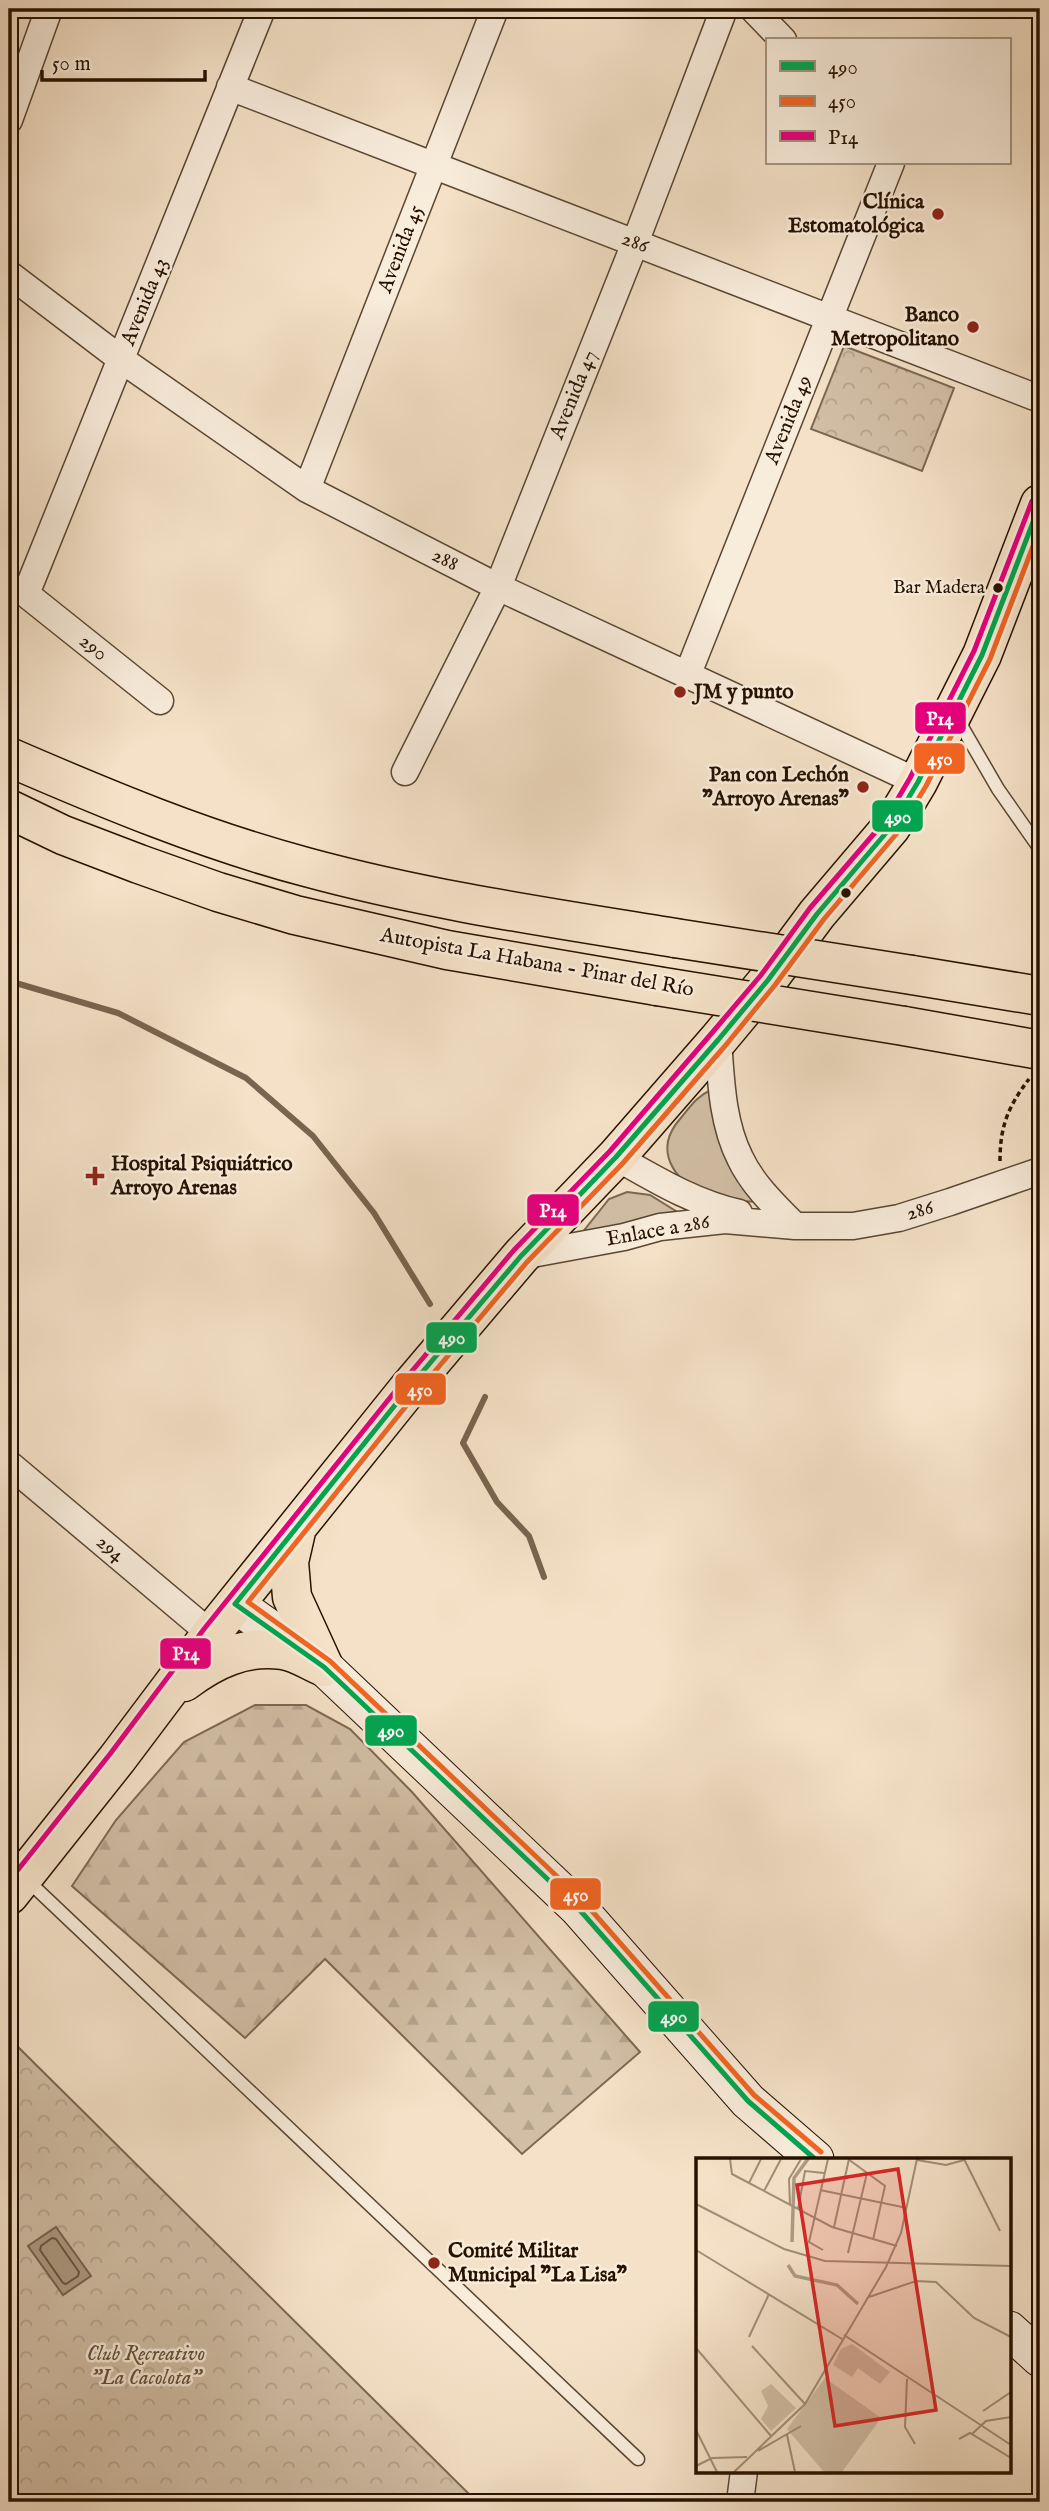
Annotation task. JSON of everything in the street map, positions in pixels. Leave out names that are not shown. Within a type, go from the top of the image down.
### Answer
[{"type":"main road","points":[[16,1886],[211,1634],[408,1389],[521,1256],[616,1157],[718,1040],[768,980],[817,914],[891,827],[918,782],[982,655],[1040,504]]},
{"type":"main road","points":[[9,757],[83,790],[231,845],[388,888],[533,915],[1040,996]]},
{"type":"main road","name":"Autopista La Habana - Pinar del Río","points":[[9,809],[63,835],[139,864],[295,915],[447,950],[914,1028],[1036,1062]]},
{"type":"main road","points":[[914,1028],[920,976]]},
{"type":"main road","points":[[297,1527],[289,1562],[292,1597],[324,1667]]},
{"type":"main road","points":[[235,1604],[324,1667],[578,1908],[748,2101],[809,2157]]},
{"type":"main road","points":[[163,1698],[208,1664],[241,1651],[284,1650],[324,1667]]},
{"type":"main road","points":[[1010,2331],[1040,2358]]},
{"type":"street","points":[[9,120],[49,9]]},
{"type":"street","name":"Avenida 43","points":[[26,594],[262,9]]},
{"type":"street","name":"Avenida 45","points":[[307,489],[495,9]]},
{"type":"street","name":"Avenida 47","points":[[405,772],[498,587],[635,243],[724,9]]},
{"type":"street","points":[[753,9],[781,38]]},
{"type":"street","name":"286","points":[[230,87],[1040,399]]},
{"type":"street","name":"Avenida 49","points":[[687,676],[891,164]]},
{"type":"street","name":"288","points":[[9,274],[122,360],[307,489],[498,587],[918,782]]},
{"type":"street","name":"290","points":[[26,594],[160,701]]},
{"type":"street","points":[[718,1040],[722,1096],[740,1160],[768,1199],[795,1226]]},
{"type":"street","name":"Enlace a 286","points":[[616,1157],[665,1185],[713,1207],[795,1226]]},
{"type":"street","name":"286","points":[[795,1226],[853,1226],[899,1218],[1040,1171]]},
{"type":"street","name":"Enlace a 286","points":[[521,1256],[685,1223],[726,1220],[795,1226]]},
{"type":"street","name":"294","points":[[9,1464],[211,1634]]},
{"type":"street","points":[[740,2502],[744,2472]]},
{"type":"lane","points":[[954,712],[998,789],[1040,849]]},
{"type":"lane","points":[[16,1886],[639,2459]]},
{"type":"lane","points":[[9,2498],[13,2502]]},
{"type":"path","points":[[1000,1185],[1000,1145],[1010,1104],[1036,1062]]},
{"type":"green space","points":[[844,346],[954,388],[922,471],[811,429]]},
{"type":"green space","points":[[711,1090],[760,1202],[726,1200],[706,1195],[684,1181],[670,1163],[668,1142],[672,1131],[694,1102]]},
{"type":"green space","points":[[627,1192],[650,1195],[679,1213],[582,1233],[609,1199]]},
{"type":"green space","points":[[255,1705],[306,1705],[350,1729],[412,1792],[640,2052],[522,2154],[325,1959],[245,2038],[72,1886],[116,1820],[184,1742]]},
{"type":"green space","name":"Club Recreativo \"La Cacolota\"","points":[[9,2038],[474,2499],[471,2502],[9,2502]]},
{"type":"water","points":[[56,2227],[91,2276],[63,2295],[28,2246]]},
{"type":"waterway","points":[[9,981],[118,1013],[246,1078],[313,1136],[374,1213],[430,1304]]},
{"type":"waterway","points":[[485,1397],[463,1443],[497,1502],[529,1536],[544,1577]]},
{"type":"transit line","name":"P14","points":[[9,1881],[110,1754],[204,1629],[401,1384],[514,1250],[610,1151],[711,1034],[761,975],[810,908],[884,822],[910,778],[974,651],[1032,501]]},
{"type":"transit line","name":"490","points":[[235,1604],[408,1389],[521,1256],[616,1157],[718,1040],[768,980],[817,914],[891,827],[918,782],[982,655],[1040,504]]},
{"type":"transit line","name":"450","points":[[821,2152],[754,2095],[584,1902],[330,1661],[248,1602],[415,1395],[527,1262],[623,1163],[725,1046],[824,919],[898,832],[926,786],[990,659],[1040,528]]},
{"type":"transit line","name":"490","points":[[235,1604],[324,1667],[578,1908],[748,2101],[814,2158]]},
{"type":"place","name":"Clínica Estomatológica","points":[[938,214]]},
{"type":"place","name":"Banco Metropolitano","points":[[973,327]]},
{"type":"place","name":"Bar Madera","points":[[998,588]]},
{"type":"place","name":"JM y punto","points":[[680,692]]},
{"type":"place","name":"Pan con Lechón \"Arroyo Arenas\"","points":[[863,787]]},
{"type":"place","name":"Hospital Psiquiátrico Arroyo Arenas","points":[[95,1176]]},
{"type":"place","name":"Comité Militar Municipal \"La Lisa\"","points":[[434,2263]]}]
